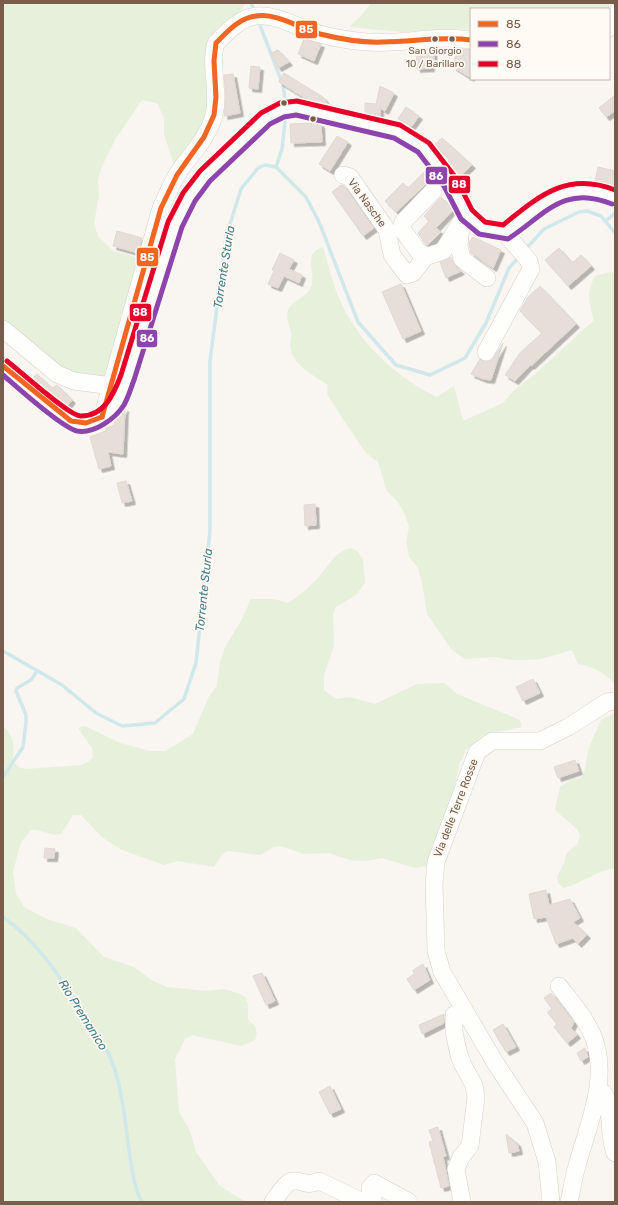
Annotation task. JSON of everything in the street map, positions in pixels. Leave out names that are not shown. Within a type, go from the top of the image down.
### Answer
[{"type":"street","points":[[610,26],[615,13]]},
{"type":"street","points":[[102,417],[112,386],[161,208],[170,188],[207,133],[214,117],[217,98],[214,50],[216,42],[228,30],[254,16],[269,16],[319,34],[368,42],[454,37],[470,40]]},
{"type":"street","points":[[3,366],[71,421],[78,424],[92,422],[110,411],[118,401],[126,383],[175,224],[185,204],[205,176],[266,118],[274,112],[296,108],[396,131],[423,147],[450,182],[464,219],[459,246],[462,259],[487,278]]},
{"type":"street","name":"Via Nasche","points":[[343,175],[350,177],[387,230],[392,255],[407,275],[419,267],[425,257],[418,251],[402,229],[403,222],[433,191]]},
{"type":"street","points":[[507,237],[538,206],[577,189],[603,193],[615,198]]},
{"type":"street","points":[[464,219],[482,228],[507,237],[529,261],[531,269],[486,352]]},
{"type":"street","points":[[425,257],[443,251],[464,219]]},
{"type":"street","points":[[3,328],[57,374],[74,381],[112,386]]},
{"type":"street","name":"Via delle Terre Rosse","points":[[551,1202],[547,1162],[535,1123],[496,1064],[442,972],[436,951],[434,884],[436,862],[477,752],[492,741],[540,741],[570,726],[606,702],[615,701]]},
{"type":"street","points":[[559,986],[581,1012],[593,1036],[599,1067],[598,1091],[576,1168],[569,1202]]},
{"type":"street","points":[[462,1202],[456,1170],[461,1157],[470,1146],[476,1097],[474,1085],[463,1065],[454,1032],[454,1015],[465,1011]]},
{"type":"street","points":[[598,1091],[601,1091],[605,1095],[610,1114],[612,1144],[615,1153]]},
{"type":"street","points":[[273,1202],[289,1183],[294,1181],[310,1184],[319,1181],[363,1202]]},
{"type":"street","points":[[371,1202],[373,1199],[370,1188],[374,1183],[409,1202]]},
{"type":"green space","points":[[3,3],[245,3],[238,18],[211,41],[209,106],[200,132],[175,168],[164,134],[164,118],[157,103],[142,100],[116,138],[102,166],[98,180],[99,195],[94,224],[98,236],[113,251],[139,258],[103,381],[61,370],[3,322]]},
{"type":"green space","points":[[371,3],[610,3],[608,8],[470,8],[470,30],[451,29],[402,32],[349,27],[360,17]]},
{"type":"green space","points":[[323,247],[338,296],[355,328],[366,342],[378,356],[406,379],[437,397],[454,386],[463,421],[503,403],[514,390],[534,375],[594,320],[589,298],[592,282],[595,276],[610,272],[615,273],[615,684],[607,676],[598,671],[578,664],[572,650],[541,659],[511,660],[495,657],[465,659],[452,650],[427,614],[422,582],[418,568],[409,557],[406,542],[409,527],[405,514],[397,501],[387,491],[378,462],[366,453],[327,394],[328,385],[301,366],[293,356],[291,350],[291,332],[287,314],[289,308],[294,302],[304,296],[311,287],[311,259],[316,250]]},
{"type":"green space","points":[[352,548],[358,552],[363,559],[365,583],[356,595],[336,607],[333,614],[334,645],[324,675],[324,690],[336,699],[350,697],[375,704],[417,684],[444,683],[457,694],[520,720],[522,727],[483,735],[466,750],[460,763],[451,801],[427,866],[415,868],[382,858],[366,861],[350,860],[328,853],[304,854],[281,846],[274,847],[260,855],[228,851],[222,854],[214,867],[178,861],[164,865],[122,850],[103,838],[81,815],[73,815],[61,834],[57,835],[39,830],[31,830],[21,842],[13,872],[16,894],[24,907],[47,919],[76,928],[104,957],[134,967],[153,981],[167,987],[206,991],[223,989],[238,993],[245,997],[248,1004],[248,1019],[254,1026],[257,1033],[255,1040],[241,1046],[192,1035],[185,1039],[175,1059],[179,1111],[190,1131],[196,1152],[220,1186],[246,1202],[3,1202],[3,727],[12,737],[13,760],[18,767],[25,769],[81,765],[88,762],[93,757],[92,748],[78,728],[85,726],[120,743],[150,751],[165,751],[193,734],[208,698],[217,686],[220,662],[225,647],[241,621],[251,599],[274,599],[288,603],[300,595],[314,582],[336,556],[346,549]]},
{"type":"green space","points":[[615,713],[615,868],[564,888],[558,883],[557,876],[565,862],[566,854],[578,843],[580,836],[577,829],[555,810],[560,787],[573,779],[581,778],[585,770],[589,748],[601,720]]},
{"type":"building","points":[[304,39],[321,44],[314,61],[298,54]]},
{"type":"building","points":[[457,48],[470,50],[470,77],[453,67]]},
{"type":"building","points":[[433,49],[434,61],[431,61],[431,68],[417,69],[416,50]]},
{"type":"building","points":[[278,50],[289,62],[278,68],[271,53]]},
{"type":"building","points":[[251,66],[260,67],[258,89],[249,88]]},
{"type":"building","points":[[284,73],[323,97],[328,105],[308,100],[279,82]]},
{"type":"building","points":[[233,74],[240,113],[224,116],[226,97],[224,75]]},
{"type":"building","points":[[380,86],[394,93],[385,111],[380,108],[380,116],[365,112],[365,103],[376,104]]},
{"type":"building","points":[[615,95],[615,111],[606,117],[599,108]]},
{"type":"building","points":[[406,107],[419,116],[411,127],[398,119]]},
{"type":"building","points":[[290,124],[321,124],[322,142],[291,143]]},
{"type":"building","points":[[337,136],[348,142],[330,171],[319,164]]},
{"type":"building","points":[[442,138],[472,165],[460,176],[447,162],[450,159],[434,145]]},
{"type":"building","points":[[598,167],[615,171],[615,186],[595,181]]},
{"type":"building","points":[[426,170],[437,181],[426,184],[396,212],[385,201],[403,183],[408,188]]},
{"type":"building","points":[[341,185],[344,186],[374,228],[363,236],[332,192]]},
{"type":"building","points":[[441,197],[453,210],[436,228],[441,232],[427,246],[418,233],[429,221],[424,216]]},
{"type":"building","points":[[117,231],[142,238],[138,253],[113,246]]},
{"type":"building","points":[[473,237],[501,250],[493,268],[471,253],[469,243]]},
{"type":"building","points":[[559,248],[572,263],[581,255],[591,266],[568,286],[545,260]]},
{"type":"building","points":[[280,253],[294,260],[289,269],[302,275],[299,283],[284,276],[278,288],[268,284],[274,271],[272,270]]},
{"type":"building","points":[[451,257],[456,267],[461,271],[446,278],[440,262]]},
{"type":"building","points":[[401,284],[421,331],[403,339],[382,292]]},
{"type":"building","points":[[540,286],[576,324],[531,366],[530,365],[515,381],[505,375],[520,353],[542,333],[520,311],[528,297]]},
{"type":"building","points":[[503,343],[491,380],[483,379],[471,374],[480,359],[486,362],[492,360]]},
{"type":"building","points":[[37,374],[52,388],[57,385],[72,400],[67,406],[33,378]]},
{"type":"building","points":[[125,408],[123,454],[108,452],[111,466],[99,469],[90,437],[106,431],[106,428],[114,425],[115,420]]},
{"type":"building","points":[[126,481],[132,501],[122,503],[117,483]]},
{"type":"building","points":[[315,504],[316,525],[305,526],[304,505]]},
{"type":"building","points":[[533,679],[540,693],[523,701],[516,687]]},
{"type":"building","points":[[575,760],[579,771],[558,778],[554,767]]},
{"type":"building","points":[[45,848],[55,849],[54,858],[44,858]]},
{"type":"building","points":[[546,890],[549,905],[570,899],[580,918],[573,922],[587,935],[578,944],[573,938],[556,944],[546,917],[534,919],[529,894]]},
{"type":"building","points":[[423,964],[430,980],[414,990],[407,979],[414,974],[413,970]]},
{"type":"building","points":[[262,973],[275,1001],[266,1005],[253,976]]},
{"type":"building","points":[[551,993],[574,1022],[571,1028],[577,1035],[567,1043],[554,1027],[557,1024],[547,1012],[552,1009],[544,998]]},
{"type":"building","points":[[444,1014],[444,1023],[422,1034],[419,1025]]},
{"type":"building","points":[[503,1024],[516,1047],[506,1052],[493,1030]]},
{"type":"building","points":[[585,1048],[588,1057],[581,1061],[577,1053]]},
{"type":"building","points":[[330,1086],[341,1109],[330,1114],[319,1092]]},
{"type":"building","points":[[438,1127],[446,1156],[443,1157],[449,1186],[441,1188],[429,1142],[433,1141],[429,1130]]},
{"type":"building","points":[[506,1134],[517,1143],[519,1151],[509,1153]]},
{"type":"waterway","points":[[251,3],[255,11]]},
{"type":"waterway","points":[[258,20],[283,85],[286,105]]},
{"type":"waterway","points":[[276,167],[282,149],[286,113]]},
{"type":"waterway","name":"Torrente Sturla","points":[[3,651],[62,685],[96,713],[122,726],[155,723],[184,699],[196,663],[210,531],[210,361],[226,237],[241,189],[258,168],[265,165],[276,167],[306,197],[319,222],[358,322],[396,365],[430,375],[465,358],[486,323],[509,268],[520,256]]},
{"type":"waterway","name":"Torrente Sturla","points":[[525,250],[544,229],[579,212],[587,211],[601,216],[615,233]]},
{"type":"waterway","points":[[607,220],[615,213]]},
{"type":"waterway","name":"Rio Premanico","points":[[3,777],[23,747],[26,715],[16,691],[17,688],[31,680],[37,671]]},
{"type":"waterway","name":"Rio Premanico","points":[[3,917],[26,936],[45,957],[70,992],[107,1050],[113,1064],[119,1086],[134,1181],[142,1202]]},
{"type":"transit line","name":"85","points":[[102,417],[161,208],[177,175],[204,137],[214,115],[216,97],[214,61],[216,43],[229,30],[239,23],[250,17],[256,16],[272,17],[320,34],[359,41],[394,42],[438,39],[470,40]]},
{"type":"transit line","name":"88","points":[[7,361],[66,409],[75,414],[81,416],[89,415],[102,408],[112,396],[121,375],[168,222],[183,193],[200,171],[261,113],[280,103],[297,101],[400,125],[429,143],[456,178],[472,210],[485,222],[503,225],[542,196],[568,185],[582,183],[598,185],[615,190]]},
{"type":"transit line","name":"86","points":[[3,375],[61,423],[77,431],[97,428],[110,420],[124,405],[129,393],[182,227],[195,201],[210,181],[270,124],[284,117],[296,115],[394,138],[418,152],[444,186],[461,219],[479,234],[508,239],[544,212],[567,200],[580,198],[595,199],[612,204]]},
{"type":"transit line","name":"85","points":[[3,366],[71,421],[86,423],[102,417]]},
{"type":"place","name":"San Giorgio 10 / Barillaro","points":[[435,39]]}]
